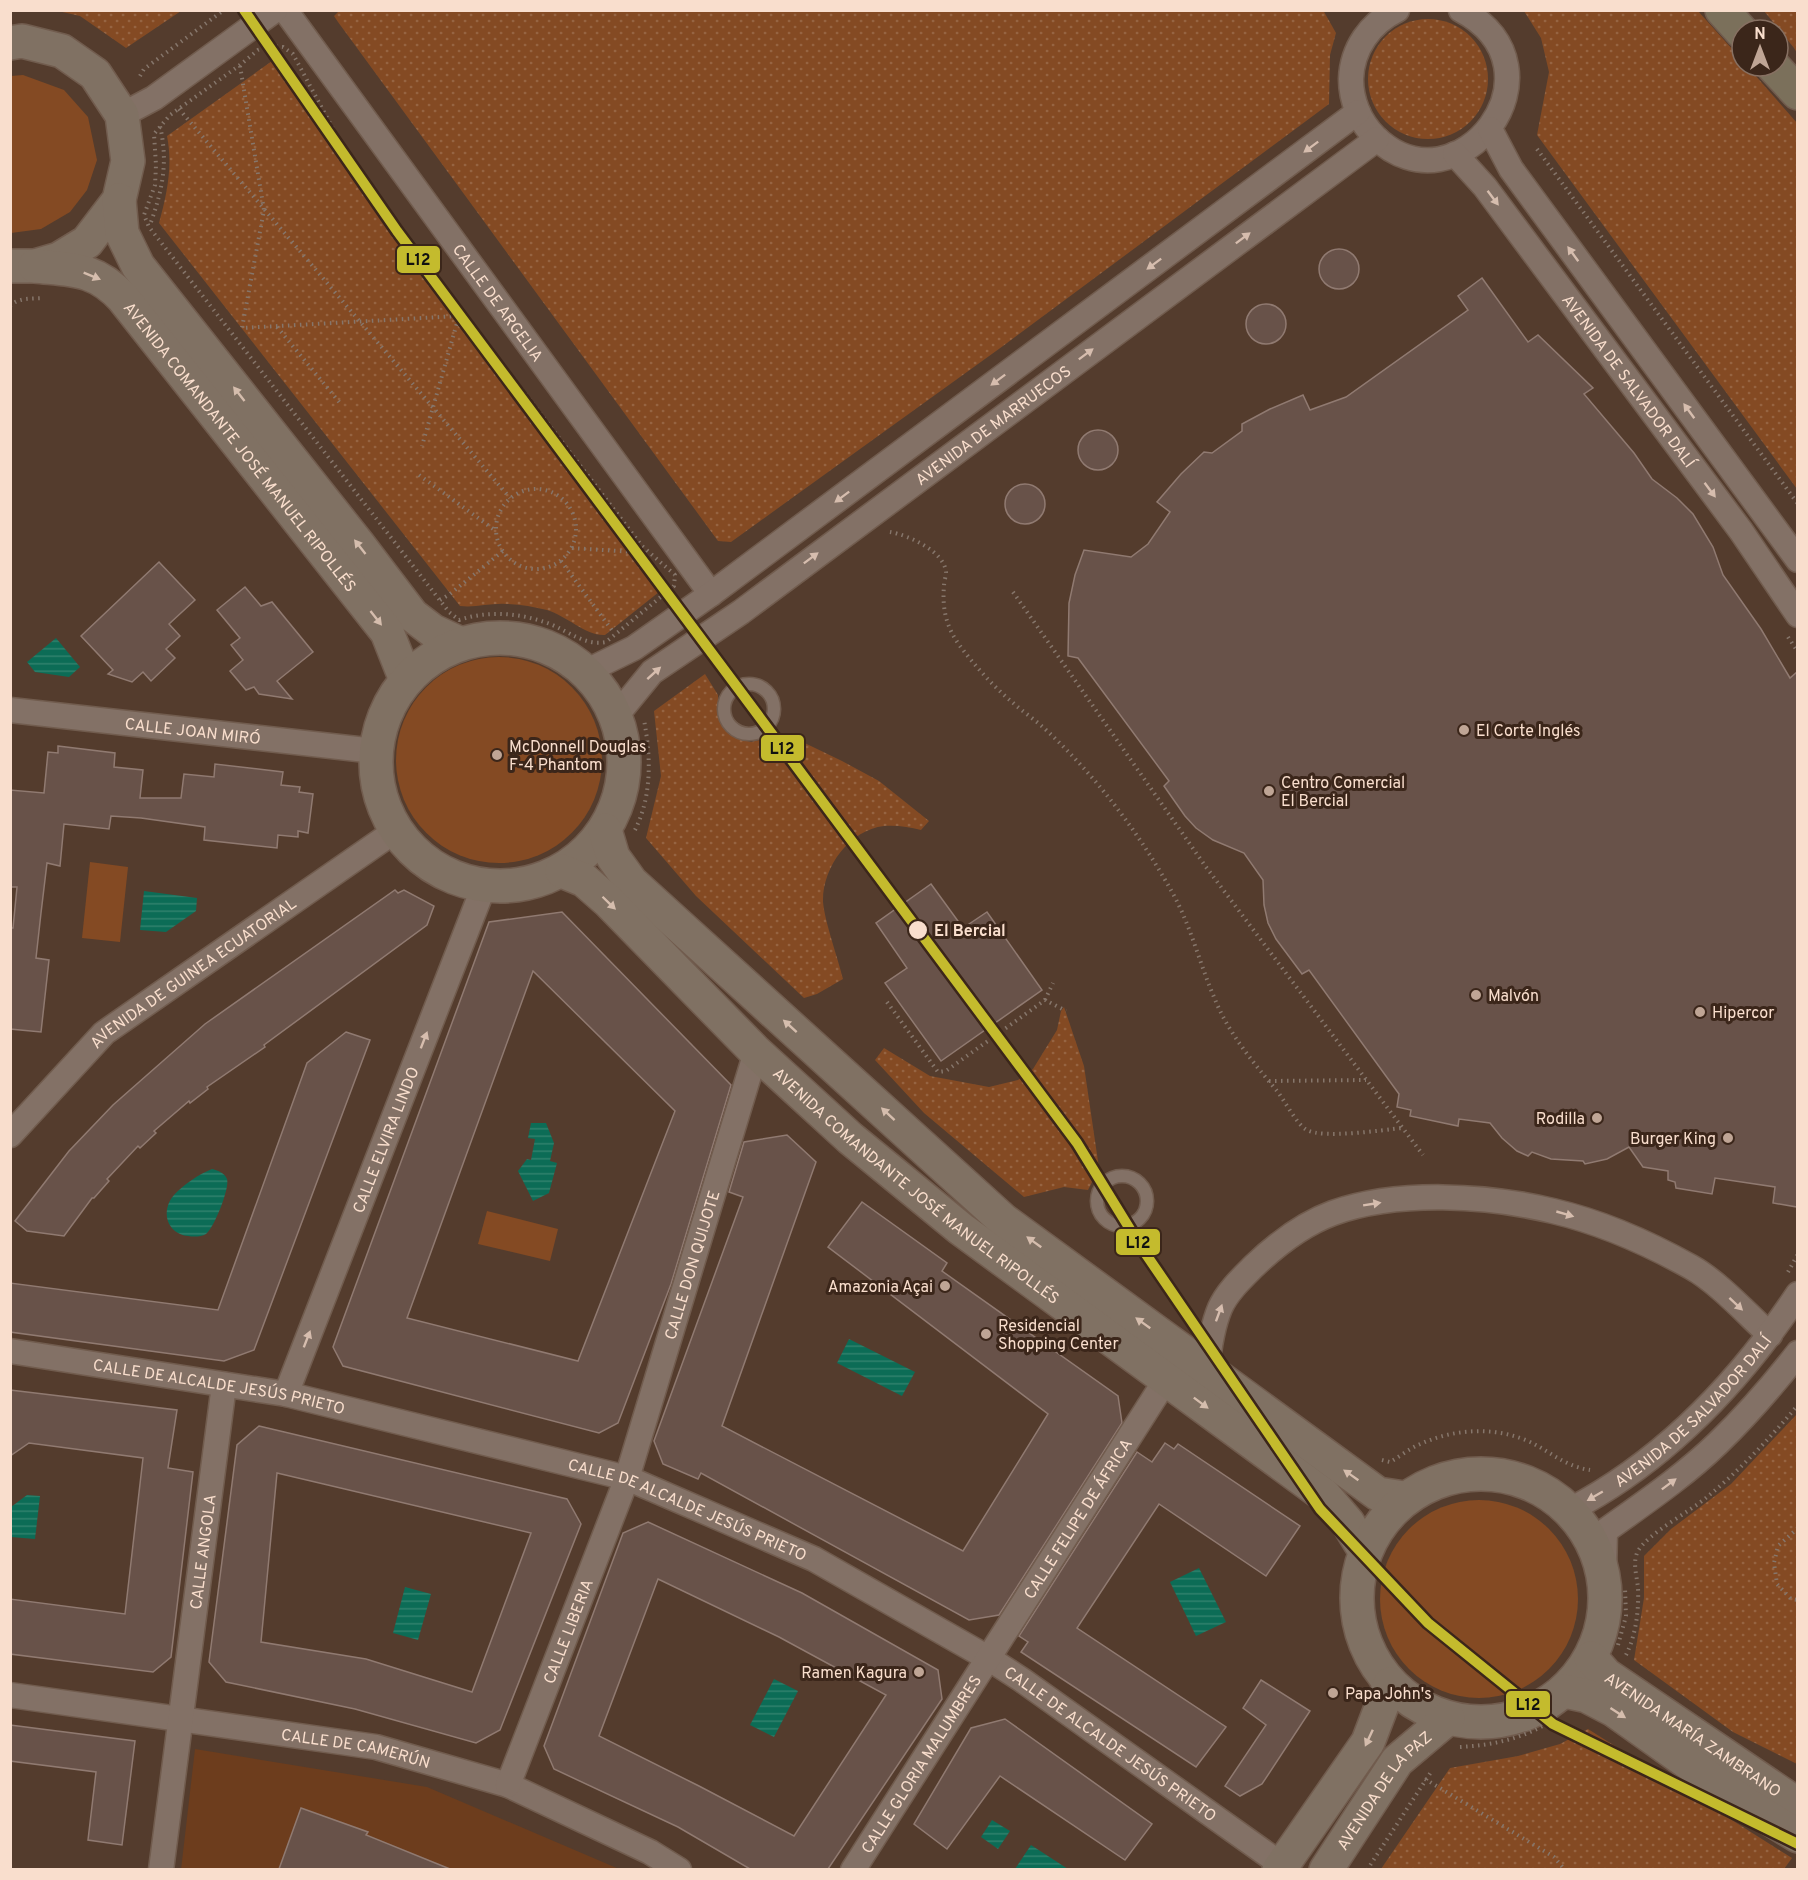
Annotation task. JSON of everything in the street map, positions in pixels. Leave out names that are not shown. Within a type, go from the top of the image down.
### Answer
[{"type":"highway","points":[[1784,78],[1797,93]]},
{"type":"street","points":[[122,115],[154,98],[275,10]]},
{"type":"street","name":"CALLE DE ARGELIA","points":[[285,10],[711,594]]},
{"type":"street","points":[[1381,15],[1365,36],[1354,60],[1351,87],[1358,112],[1377,139],[1394,150],[1414,157],[1434,158],[1455,154],[1471,147],[1490,129],[1504,103],[1507,83],[1504,63],[1497,44],[1486,28],[1461,10]]},
{"type":"street","points":[[10,43],[22,41],[62,51],[95,74],[122,115],[128,161],[119,200],[87,242],[59,258],[23,266]]},
{"type":"street","name":"AVENIDA DE MARRUECOS","points":[[585,672],[634,648],[711,594],[1358,112]]},
{"type":"street","name":"AVENIDA DE SALVADOR DALÍ","points":[[1490,129],[1511,168],[1797,560]]},
{"type":"street","name":"AVENIDA DE MARRUECOS","points":[[629,714],[652,672],[741,612],[1377,139]]},
{"type":"street","name":"AVENIDA DE SALVADOR DALÍ","points":[[1455,154],[1485,187],[1741,531],[1792,624]]},
{"type":"street","name":"AVENIDA COMANDANTE JOSÉ MANUEL RIPOLLÉS","points":[[119,200],[122,233],[138,266],[412,615],[432,631],[461,644]]},
{"type":"street","name":"AVENIDA COMANDANTE JOSÉ MANUEL RIPOLLÉS","points":[[23,266],[80,271],[110,284],[123,298],[387,632],[406,680]]},
{"type":"street","points":[[494,638],[527,641],[558,653],[585,672],[603,693],[629,714],[623,746],[624,777],[616,807],[618,832],[561,871],[524,885],[484,886],[449,876],[419,858],[395,831],[378,793],[375,751],[385,713],[406,680],[431,658],[461,644],[494,638]]},
{"type":"street","name":"CALLE JOAN MIRÓ","points":[[10,710],[375,751]]},
{"type":"street","name":"AVENIDA DE GUINEA ECUATORIAL","points":[[10,1135],[104,1033],[395,831]]},
{"type":"street","name":"AVENIDA COMANDANTE JOSÉ MANUEL RIPOLLÉS","points":[[618,832],[613,857],[631,882],[1003,1220],[1378,1494],[1404,1498]]},
{"type":"street","name":"AVENIDA COMANDANTE JOSÉ MANUEL RIPOLLÉS","points":[[561,871],[584,880],[608,902],[756,1052],[850,1138],[962,1229],[1324,1495],[1348,1523],[1365,1551]]},
{"type":"street","name":"CALLE ELVIRA LINDO","points":[[286,1394],[484,886]]},
{"type":"street","name":"CALLE DON QUIJOTE","points":[[627,1478],[756,1052]]},
{"type":"street","points":[[1207,1370],[1211,1337],[1220,1307],[1228,1294],[1268,1252],[1302,1229],[1332,1214],[1359,1206],[1397,1200],[1435,1198],[1520,1204],[1587,1221],[1660,1251],[1694,1269],[1728,1296],[1770,1335]]},
{"type":"street","name":"AVENIDA DE SALVADOR DALÍ","points":[[1570,1510],[1620,1481],[1710,1406],[1770,1335],[1791,1285]]},
{"type":"street","name":"CALLE DE ALCALDE JESÚS PRIETO","points":[[10,1351],[286,1394],[627,1478],[814,1559],[988,1658],[1022,1680],[1281,1867]]},
{"type":"street","name":"AVENIDA DE SALVADOR DALÍ","points":[[1604,1574],[1605,1531],[1675,1481],[1717,1444],[1772,1386],[1797,1353]]},
{"type":"street","name":"CALLE FELIPE DE ÁFRICA","points":[[988,1658],[1167,1378]]},
{"type":"street","name":"CALLE ANGOLA","points":[[162,1869],[224,1385]]},
{"type":"street","points":[[1463,1474],[1502,1475],[1538,1487],[1570,1510],[1591,1539],[1604,1574],[1606,1602],[1602,1631],[1591,1658],[1564,1691],[1529,1713],[1489,1723],[1448,1718],[1417,1705],[1390,1684],[1366,1648],[1356,1606],[1360,1563],[1376,1526],[1388,1511],[1404,1498],[1426,1486],[1463,1474]]},
{"type":"street","name":"CALLE LIBERIA","points":[[508,1785],[627,1478]]},
{"type":"street","name":"CALLE GLORIA MALUMBRES","points":[[853,1869],[988,1658]]},
{"type":"street","name":"AVENIDA MARÍA ZAMBRANO","points":[[1591,1658],[1606,1675],[1753,1792],[1797,1836]]},
{"type":"street","points":[[1281,1867],[1368,1743],[1390,1684]]},
{"type":"street","name":"AVENIDA MARÍA ZAMBRANO","points":[[1564,1691],[1587,1696],[1614,1710],[1753,1792],[1797,1805]]},
{"type":"street","name":"CALLE DE CAMERÚN","points":[[10,1695],[376,1747],[508,1785],[650,1852],[679,1869]]},
{"type":"street","name":"AVENIDA DE LA PAZ","points":[[1326,1869],[1397,1761],[1448,1718]]},
{"type":"lane","points":[[751,684],[758,686],[765,690],[773,701],[774,708],[770,723],[756,733],[745,734],[737,731],[726,721],[724,713],[726,698],[734,688],[740,686],[751,684]]},
{"type":"lane","points":[[1124,1176],[1132,1178],[1143,1187],[1146,1193],[1147,1200],[1143,1215],[1129,1225],[1118,1226],[1110,1223],[1100,1213],[1097,1205],[1099,1190],[1102,1185],[1113,1178],[1124,1176]]},
{"type":"path","points":[[270,46],[282,47],[292,54],[338,138],[407,240],[642,546],[675,575],[674,586],[606,642],[595,645],[550,624],[514,615],[498,612],[459,620],[449,612],[149,227],[144,214],[155,185],[154,134],[178,109],[258,50],[270,46]]},
{"type":"path","points":[[240,65],[264,210],[242,328]]},
{"type":"path","points":[[178,109],[510,498]]},
{"type":"path","points":[[1537,149],[1797,504]]},
{"type":"path","points":[[234,335],[242,328],[459,316],[422,447]]},
{"type":"path","points":[[276,326],[340,403]]},
{"type":"path","points":[[419,475],[496,531]]},
{"type":"path","points":[[536,488],[550,490],[562,497],[571,508],[576,521],[576,535],[572,548],[561,561],[550,567],[537,569],[524,567],[512,561],[503,551],[498,542],[497,519],[510,498],[522,491],[536,488]]},
{"type":"path","points":[[887,532],[910,538],[928,548],[939,558],[946,572],[944,611],[948,626],[958,644],[983,674],[1081,766],[1115,804],[1141,841],[1173,893],[1193,935],[1218,1007],[1249,1059],[1305,1130],[1315,1133],[1335,1133],[1402,1128]]},
{"type":"path","points":[[572,548],[650,553]]},
{"type":"path","points":[[440,600],[503,551]]},
{"type":"path","points":[[561,561],[616,634]]},
{"type":"path","points":[[1013,592],[1206,867],[1423,1155]]},
{"type":"path","points":[[1792,624],[1797,652]]},
{"type":"path","points":[[618,832],[640,819],[648,791],[648,741],[629,714]]},
{"type":"path","points":[[887,1002],[938,1072],[946,1071],[1044,1000],[1053,983]]},
{"type":"path","points":[[1044,1000],[1066,1011]]},
{"type":"path","points":[[1268,1081],[1366,1080]]},
{"type":"path","points":[[1791,1285],[1797,1254]]},
{"type":"path","points":[[1625,1659],[1636,1623],[1638,1588],[1635,1567],[1638,1551],[1657,1533],[1707,1497],[1751,1456],[1797,1405]]},
{"type":"path","points":[[1372,1458],[1390,1462],[1418,1445],[1454,1433],[1488,1431],[1524,1439],[1560,1461],[1589,1470],[1597,1467]]},
{"type":"path","points":[[1797,1528],[1778,1546],[1774,1563],[1777,1584],[1791,1599],[1797,1600]]},
{"type":"path","points":[[1397,1761],[1554,1857],[1564,1869]]},
{"type":"shaded area","points":[[340,10],[1323,10],[1336,33],[1330,55],[1329,104],[1003,346],[731,542],[718,541],[338,22],[334,16]]},
{"type":"shaded area","points":[[58,11],[181,11],[126,48],[80,16]]},
{"type":"shaded area","points":[[1524,11],[1698,11],[1730,47],[1730,78],[1758,78],[1797,123],[1797,489],[1537,135],[1549,72],[1541,38]]},
{"type":"shaded area","points":[[1764,11],[1797,11],[1797,53],[1790,43],[1790,18],[1770,18]]},
{"type":"shaded area","points":[[1428,19],[1451,23],[1471,36],[1484,56],[1488,79],[1484,102],[1471,122],[1451,135],[1428,139],[1405,135],[1385,122],[1372,102],[1368,79],[1372,56],[1385,36],[1405,23]]},
{"type":"shaded area","points":[[272,61],[279,63],[383,213],[659,592],[605,635],[584,629],[547,610],[522,605],[460,606],[159,223],[168,180],[167,136]]},
{"type":"shaded area","points":[[23,75],[64,90],[88,117],[97,160],[87,190],[70,212],[41,229],[11,233],[11,76]]},
{"type":"shaded area","points":[[499,657],[519,659],[538,665],[556,674],[572,687],[585,703],[594,721],[600,740],[602,760],[600,780],[594,799],[585,817],[572,833],[556,846],[538,855],[519,861],[499,863],[479,861],[460,855],[442,846],[426,833],[413,817],[404,799],[398,780],[396,760],[398,740],[404,721],[413,703],[426,687],[442,674],[460,665],[479,659]]},
{"type":"shaded area","points":[[705,674],[718,695],[718,718],[736,738],[751,742],[786,734],[879,781],[929,821],[921,830],[894,826],[871,829],[849,843],[840,853],[827,876],[823,902],[843,979],[817,994],[804,998],[696,896],[646,838],[661,776],[654,711]]},
{"type":"shaded area","points":[[90,862],[128,867],[120,942],[82,938]]},
{"type":"shaded area","points":[[1064,1007],[1084,1066],[1099,1168],[1088,1190],[1064,1187],[1024,1197],[924,1113],[875,1060],[884,1048],[930,1076],[989,1087],[1018,1080],[1033,1069],[1057,1030]]},
{"type":"shaded area","points":[[487,1211],[558,1229],[550,1261],[478,1244]]},
{"type":"shaded area","points":[[1797,1414],[1797,1764],[1733,1732],[1634,1660],[1644,1598],[1644,1556],[1671,1529],[1731,1484]]},
{"type":"shaded area","points":[[1469,1500],[1489,1500],[1517,1507],[1542,1522],[1556,1536],[1571,1561],[1578,1589],[1578,1609],[1571,1637],[1556,1662],[1542,1676],[1508,1694],[1489,1698],[1469,1698],[1441,1691],[1416,1676],[1402,1662],[1384,1628],[1380,1609],[1380,1589],[1387,1561],[1402,1536],[1416,1522],[1450,1504]]},
{"type":"shaded area","points":[[1588,1729],[1792,1858],[1784,1869],[1381,1869],[1450,1768],[1518,1756],[1560,1744]]},
{"type":"shaded area","points":[[195,1749],[427,1787],[619,1869],[181,1870]]},
{"type":"water","points":[[56,638],[80,667],[69,677],[35,672],[27,662]]},
{"type":"water","points":[[144,891],[197,898],[196,911],[166,932],[140,930]]},
{"type":"water","points":[[531,1123],[546,1123],[554,1143],[550,1161],[557,1163],[549,1193],[533,1201],[518,1171],[527,1159],[531,1160],[535,1139],[528,1138]]},
{"type":"water","points":[[212,1169],[223,1173],[227,1184],[224,1199],[209,1230],[204,1235],[193,1237],[175,1231],[168,1221],[167,1208],[170,1201],[187,1184]]},
{"type":"water","points":[[849,1339],[915,1372],[902,1396],[837,1363]]},
{"type":"water","points":[[27,1495],[40,1496],[35,1539],[11,1537],[11,1507]]},
{"type":"water","points":[[1199,1568],[1226,1622],[1196,1636],[1170,1582]]},
{"type":"water","points":[[405,1587],[431,1594],[418,1640],[393,1633]]},
{"type":"water","points":[[774,1679],[798,1691],[774,1737],[750,1725]]},
{"type":"water","points":[[992,1820],[1010,1831],[998,1849],[981,1837]]},
{"type":"water","points":[[1031,1845],[1068,1869],[1015,1869]]},
{"type":"building","points":[[1339,249],[1353,255],[1359,269],[1353,283],[1339,289],[1325,283],[1319,269],[1325,255]]},
{"type":"building","name":"El Corte Inglés","points":[[1482,278],[1528,342],[1538,335],[1593,388],[1584,394],[1634,453],[1652,479],[1693,514],[1713,547],[1723,575],[1761,629],[1790,678],[1797,672],[1797,1207],[1773,1203],[1775,1187],[1715,1178],[1712,1194],[1676,1188],[1675,1182],[1668,1180],[1668,1171],[1643,1167],[1629,1147],[1607,1159],[1585,1164],[1583,1161],[1551,1159],[1532,1152],[1528,1156],[1517,1151],[1502,1138],[1490,1123],[1459,1119],[1458,1126],[1410,1116],[1411,1110],[1397,1107],[1399,1094],[1309,970],[1302,974],[1276,939],[1268,923],[1264,905],[1263,880],[1244,853],[1213,840],[1196,828],[1185,816],[1164,786],[1169,781],[1078,658],[1068,656],[1069,603],[1075,575],[1084,550],[1131,557],[1148,544],[1170,512],[1157,502],[1204,452],[1212,453],[1242,431],[1242,424],[1303,395],[1310,410],[1346,397],[1468,310],[1458,296]]},
{"type":"building","points":[[1266,304],[1280,310],[1286,324],[1280,338],[1266,344],[1252,338],[1246,324],[1252,310]]},
{"type":"building","points":[[1098,430],[1112,436],[1118,450],[1112,464],[1098,470],[1084,464],[1078,450],[1084,436]]},
{"type":"building","points":[[1025,484],[1039,490],[1045,504],[1039,518],[1025,524],[1011,518],[1005,504],[1011,490]]},
{"type":"building","points":[[159,562],[195,600],[169,624],[180,636],[166,649],[175,658],[151,681],[143,672],[132,682],[108,674],[113,670],[81,636]]},
{"type":"building","points":[[245,587],[261,606],[272,602],[313,652],[277,681],[292,699],[259,694],[254,687],[246,690],[230,671],[243,660],[231,645],[240,638],[217,610]]},
{"type":"building","points":[[58,746],[115,753],[114,767],[143,770],[140,798],[181,798],[184,774],[214,777],[215,764],[283,772],[281,785],[300,787],[299,792],[313,794],[308,833],[298,831],[298,837],[278,835],[277,848],[204,840],[205,827],[141,818],[111,816],[109,829],[64,824],[60,866],[47,863],[36,958],[49,960],[41,1032],[10,1029],[10,928],[13,928],[17,887],[10,887],[10,790],[44,793],[48,752],[58,753]]},
{"type":"building","points":[[931,884],[963,928],[987,912],[1042,990],[941,1061],[885,983],[907,968],[876,923]]},
{"type":"building","points":[[395,890],[398,893],[404,890],[434,906],[427,925],[264,1045],[265,1047],[207,1087],[208,1089],[190,1103],[189,1101],[154,1131],[156,1133],[140,1148],[138,1146],[107,1179],[109,1181],[92,1198],[64,1236],[27,1231],[15,1221],[69,1151],[113,1105],[205,1024]]},
{"type":"building","points":[[562,912],[731,1085],[671,1284],[618,1423],[599,1433],[343,1366],[333,1347],[489,922]],"holes":[[[533,971],[675,1111],[578,1361],[407,1318]]]},
{"type":"building","points":[[346,1032],[370,1040],[254,1350],[224,1361],[10,1332],[10,1283],[218,1310],[307,1063]]},
{"type":"building","name":"Residencial Shopping Center","points":[[787,1135],[816,1162],[722,1426],[963,1551],[1048,1414],[828,1247],[862,1202],[947,1263],[942,1271],[1118,1396],[1122,1423],[999,1615],[969,1620],[701,1473],[698,1479],[663,1464],[654,1441],[743,1197],[729,1192],[744,1142]]},
{"type":"building","points":[[10,1390],[177,1410],[168,1468],[193,1472],[171,1657],[153,1672],[10,1654],[10,1599],[125,1614],[143,1458],[29,1443],[10,1456]]},
{"type":"building","points":[[259,1426],[567,1499],[581,1524],[500,1730],[476,1743],[355,1709],[226,1682],[209,1662],[237,1445]],"holes":[[[277,1473],[531,1533],[472,1692],[366,1659],[261,1642]]]},
{"type":"building","points":[[1165,1443],[1174,1449],[1178,1444],[1300,1526],[1266,1576],[1159,1504],[1077,1628],[1226,1727],[1196,1767],[1021,1652],[1028,1642],[1019,1636],[1137,1452],[1152,1462]]},
{"type":"building","points":[[648,1522],[802,1593],[938,1670],[942,1699],[828,1869],[750,1869],[678,1827],[554,1769],[544,1746],[623,1533]],"holes":[[[658,1579],[779,1637],[886,1695],[794,1836],[599,1736]]]},
{"type":"building","points":[[1261,1680],[1310,1711],[1262,1784],[1240,1796],[1225,1786],[1266,1725],[1243,1708]]},
{"type":"building","points":[[1005,1719],[1152,1824],[1125,1860],[1000,1776],[947,1849],[914,1824],[971,1728]]},
{"type":"building","points":[[10,1725],[135,1741],[122,1845],[88,1840],[96,1772],[10,1761]]},
{"type":"building","points":[[301,1808],[368,1832],[366,1835],[450,1869],[279,1869]]},
{"type":"transit line","name":"L12","points":[[244,10],[397,231],[1077,1143],[1141,1247],[1320,1509],[1428,1623],[1553,1724],[1798,1844]]},
{"type":"place","name":"El Corte Inglés","points":[[1464,730]]},
{"type":"place","name":"McDonnell Douglas F-4 Phantom","points":[[497,755]]},
{"type":"place","name":"Centro Comercial El Bercial","points":[[1269,791]]},
{"type":"place","name":"El Bercial","points":[[918,930]]},
{"type":"place","name":"Malvón","points":[[1476,995]]},
{"type":"place","name":"Hipercor","points":[[1700,1012]]},
{"type":"place","name":"Rodilla","points":[[1597,1118]]},
{"type":"place","name":"Burger King","points":[[1728,1138]]},
{"type":"place","name":"Amazonia Açai","points":[[945,1286]]},
{"type":"place","name":"Residencial Shopping Center","points":[[986,1334]]},
{"type":"place","name":"Ramen Kagura","points":[[919,1672]]},
{"type":"place","name":"Papa John's","points":[[1333,1693]]}]
